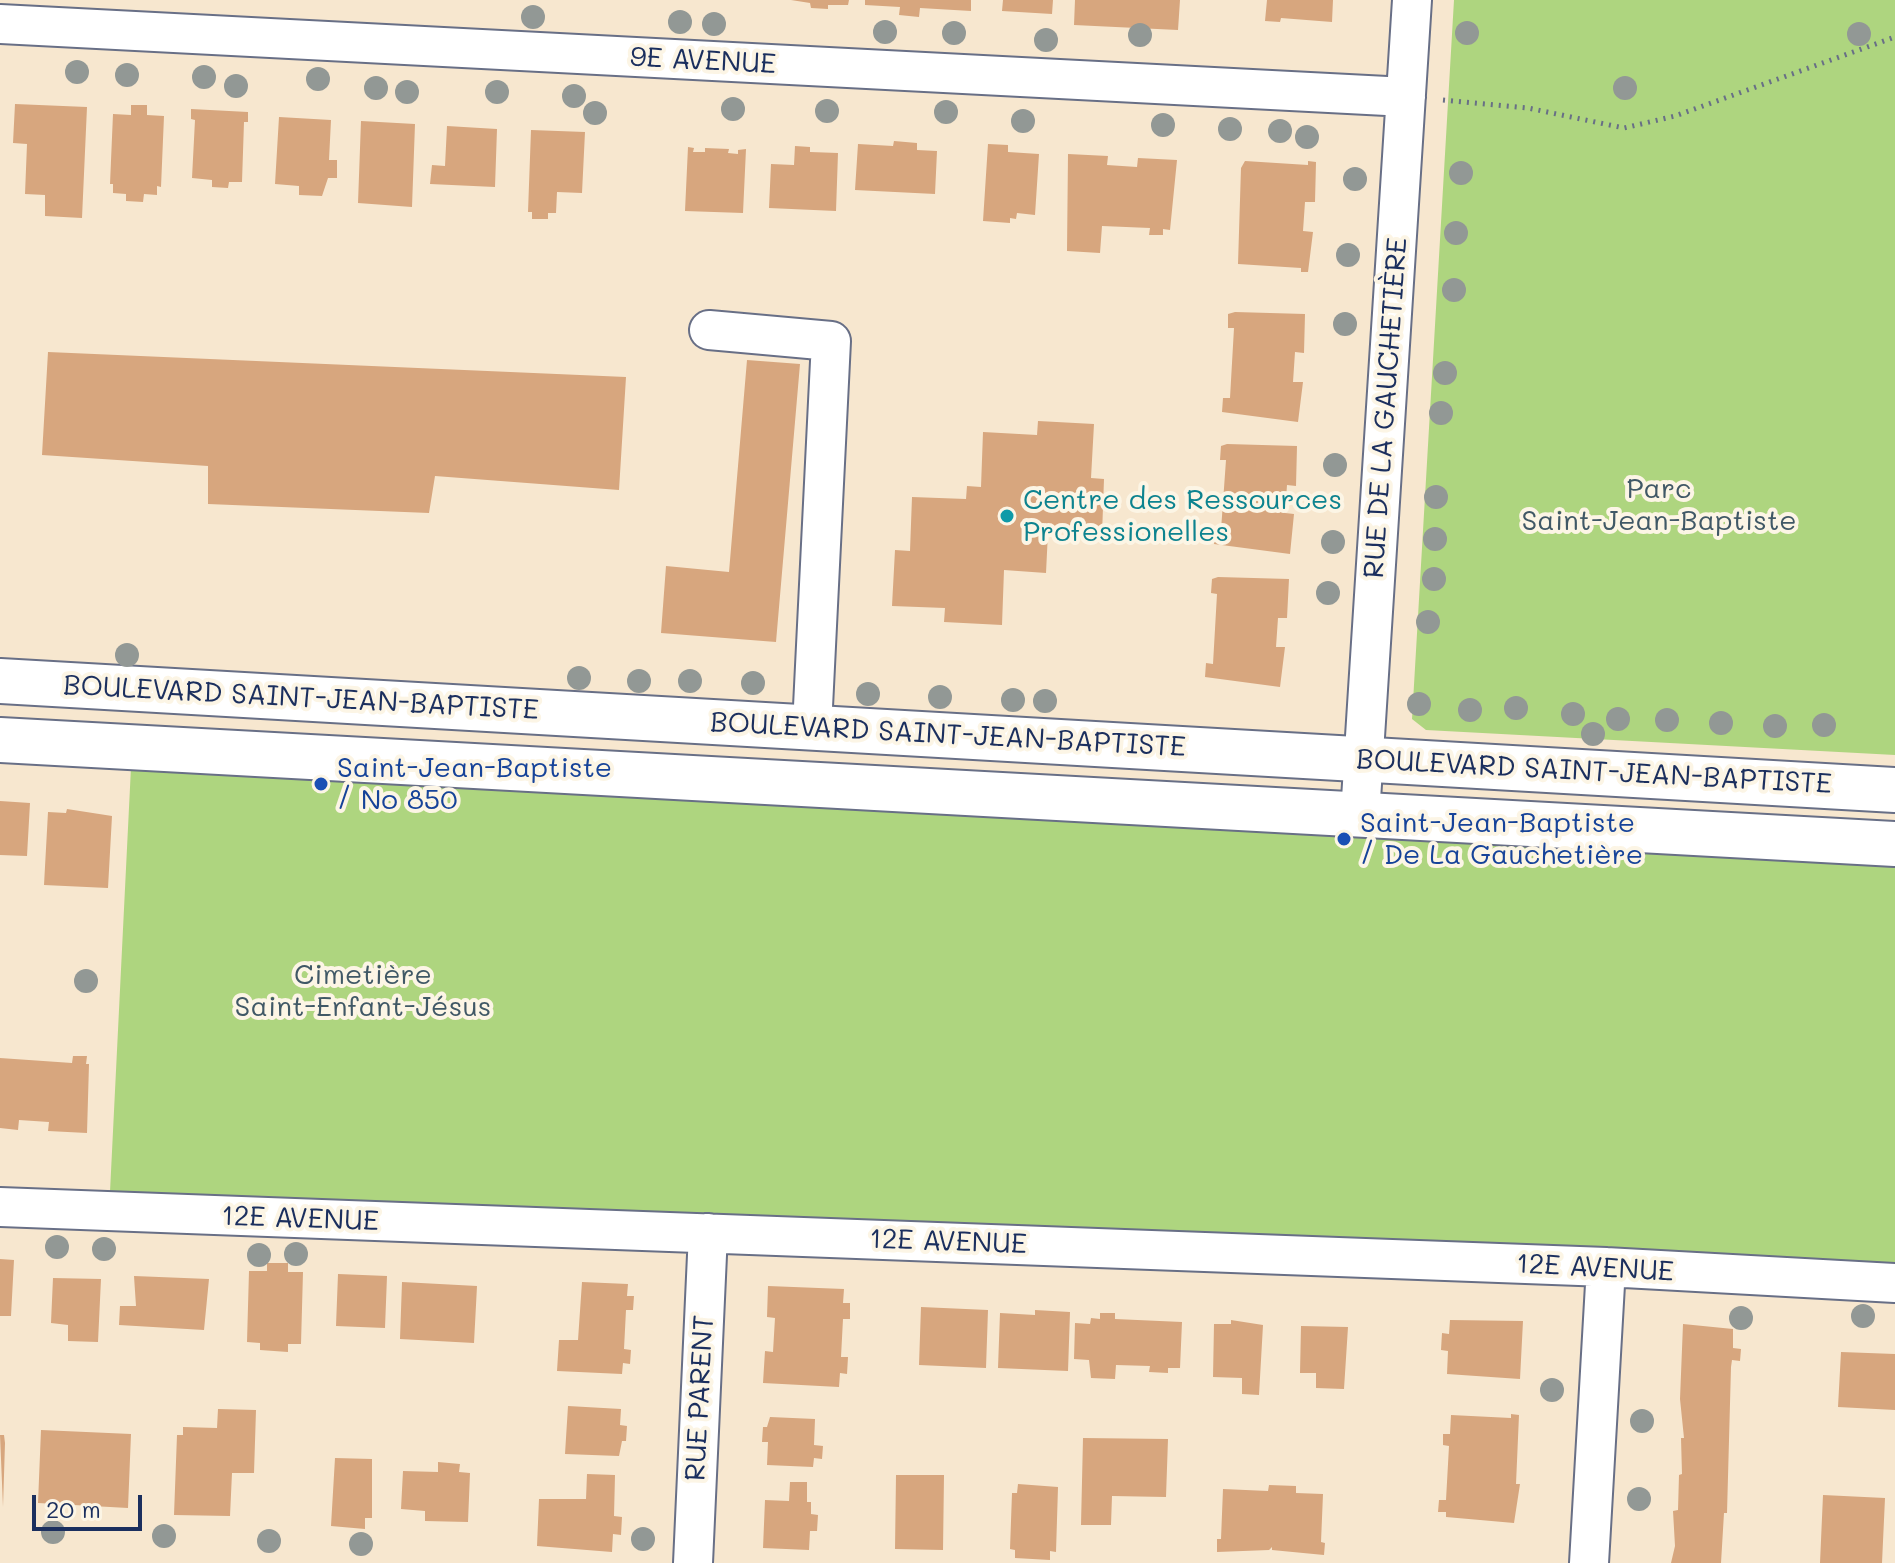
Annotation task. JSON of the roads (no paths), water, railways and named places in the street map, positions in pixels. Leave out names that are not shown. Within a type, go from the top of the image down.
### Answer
[{"type":"main road","name":"BOULEVARD SAINT-JEAN-BAPTISTE","points":[[1,687],[812,727],[1895,790]]},
{"type":"main road","name":"BOULEVARD SAINT-JEAN-BAPTISTE","points":[[0,740],[1895,844]]},
{"type":"street","name":"RUE DE LA GAUCHETIÈRE","points":[[1360,815],[1412,0]]},
{"type":"street","name":"9E AVENUE","points":[[0,24],[1406,97]]},
{"type":"street","points":[[709,330],[831,341],[812,727]]},
{"type":"street","name":"12E AVENUE","points":[[0,1207],[1606,1267],[1895,1283]]},
{"type":"street","name":"RUE PARENT","points":[[693,1563],[708,1233]]},
{"type":"street","points":[[1589,1563],[1606,1267]]},
{"type":"place","name":"Centre des Ressources Professionelles","points":[[1007,516]]},
{"type":"place","name":"Saint-Jean-Baptiste / No 850","points":[[321,784]]},
{"type":"place","name":"Saint-Jean-Baptiste / De La Gauchetière","points":[[1344,839]]},
{"type":"park label","name":"Parc Saint-Jean-Baptiste","points":[[1659,505]]},
{"type":"park label","name":"Cimetière Saint-Enfant-Jésus","points":[[363,991]]}]
